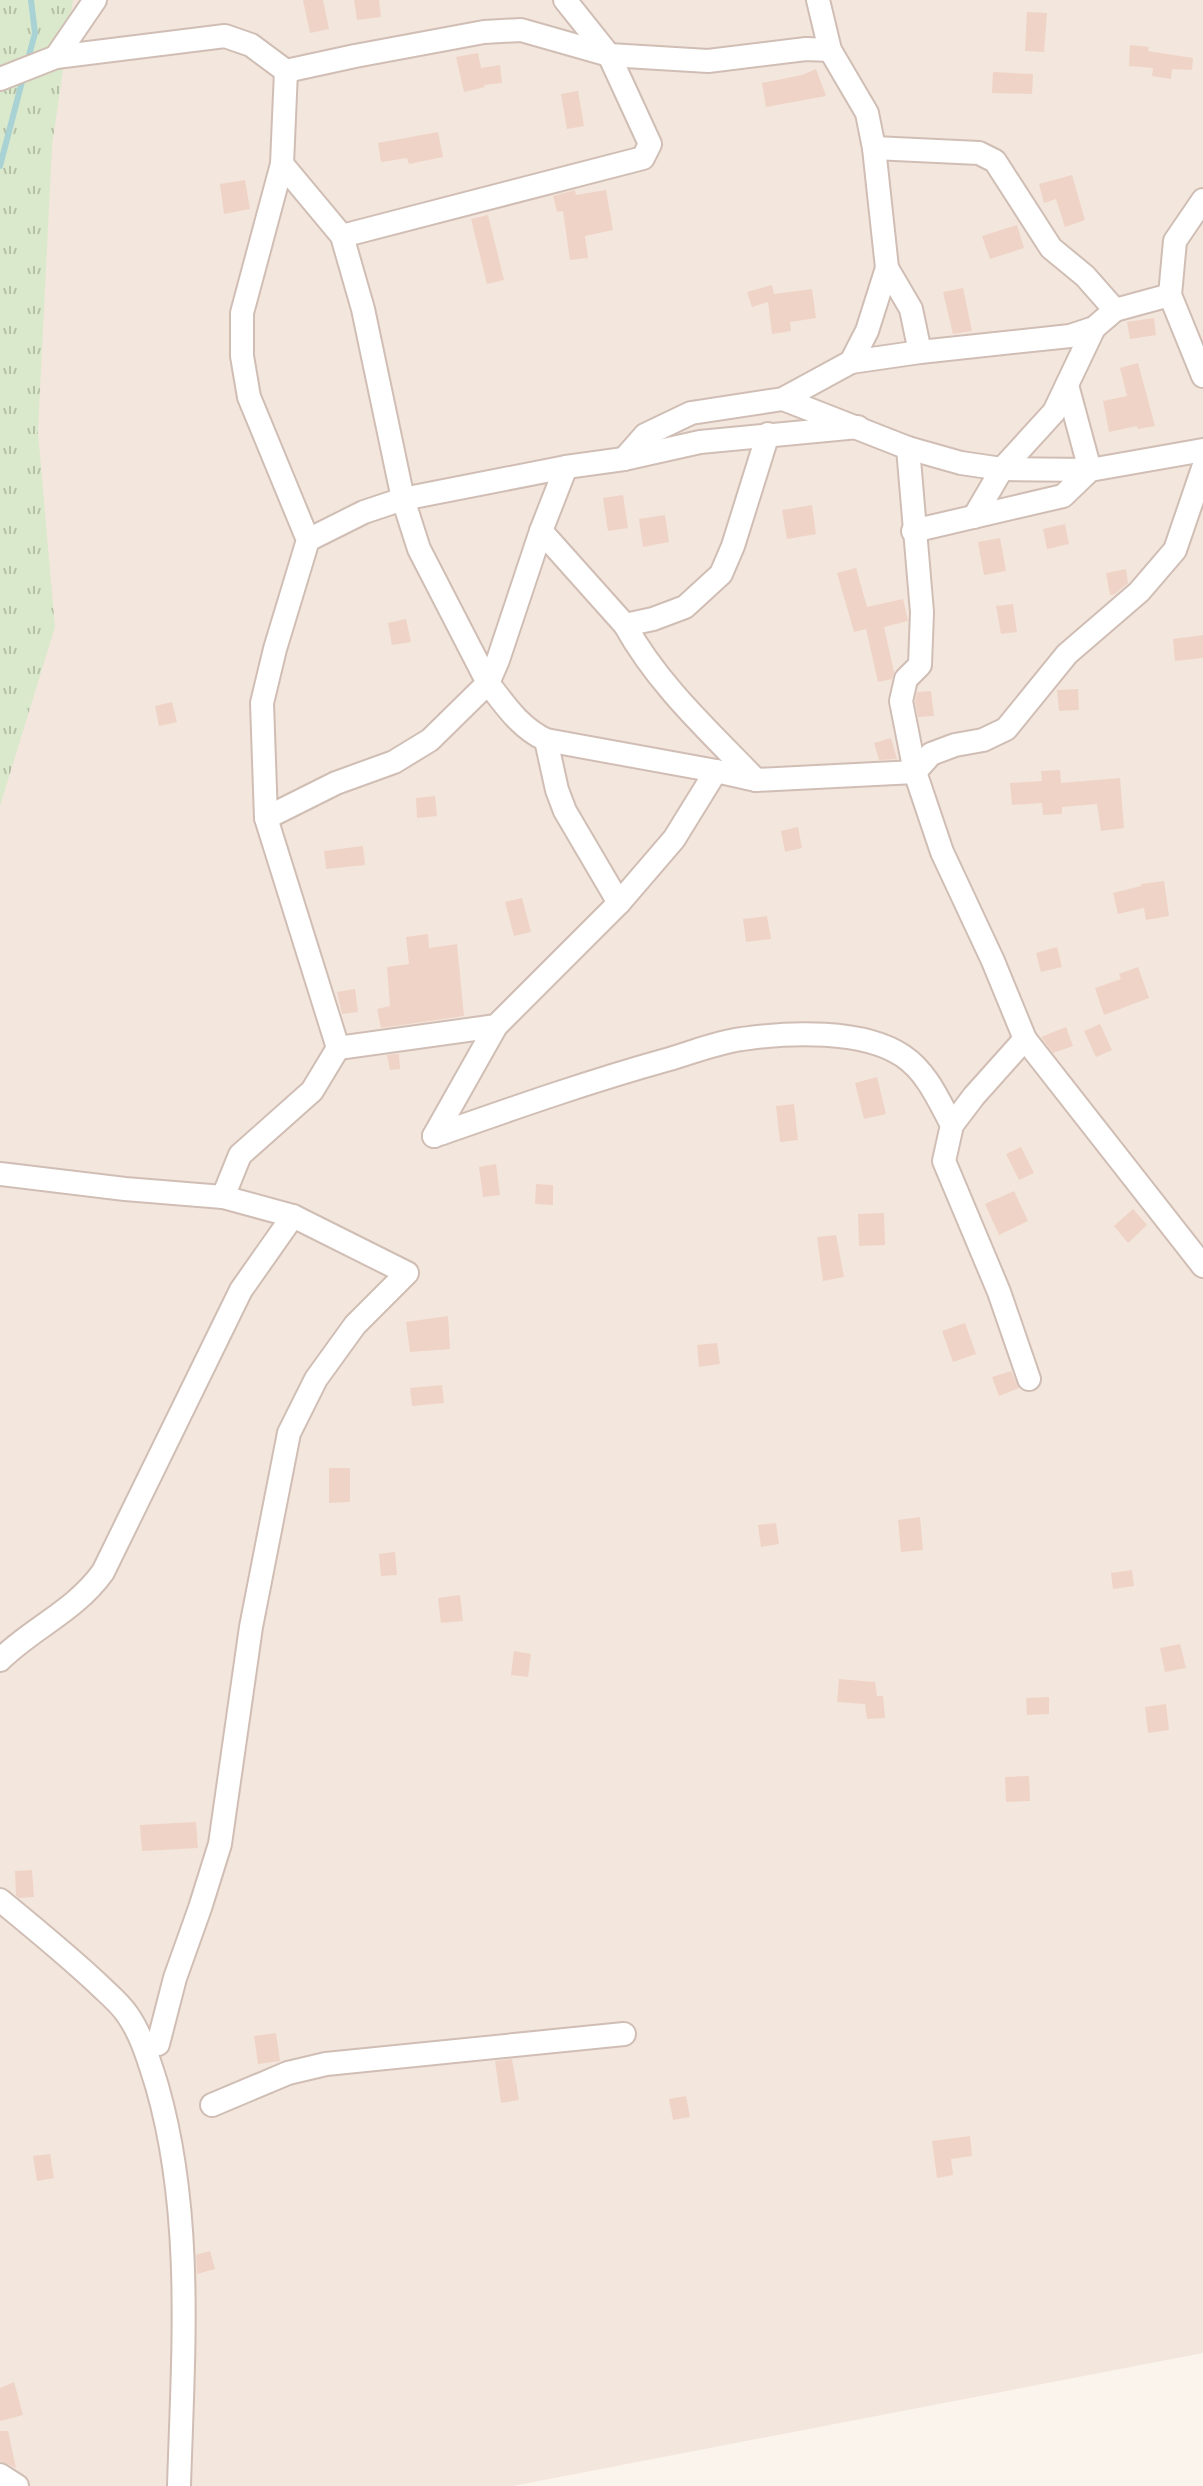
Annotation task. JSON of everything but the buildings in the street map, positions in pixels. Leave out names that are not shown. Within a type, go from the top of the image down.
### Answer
[{"type":"street","points":[[56,57],[95,0]]},
{"type":"street","points":[[342,236],[643,158],[650,144],[609,55],[565,0]]},
{"type":"street","points":[[818,0],[830,50],[867,113],[874,148],[887,268],[867,331],[851,362]]},
{"type":"street","points":[[0,79],[56,57],[225,36],[251,45],[286,71],[484,32],[521,30],[609,55],[708,61],[806,49],[830,50]]},
{"type":"street","points":[[223,1197],[240,1155],[312,1091],[338,1048],[266,818],[262,703],[308,540],[249,397],[242,356],[242,313],[282,164],[286,71]]},
{"type":"street","points":[[874,148],[979,153],[995,161],[1051,248],[1085,276],[1115,310]]},
{"type":"street","points":[[282,164],[342,236],[363,309],[403,499],[419,549],[488,683],[530,733],[546,740],[756,780],[915,772],[931,754],[955,745],[983,740],[1006,729],[1067,654],[1139,592],[1175,550],[1203,468]]},
{"type":"street","points":[[1203,200],[1175,241],[1170,295],[1203,376]]},
{"type":"street","points":[[887,268],[911,309],[920,352]]},
{"type":"street","points":[[624,459],[645,435],[691,413],[783,399],[851,362],[1070,336],[1094,328],[1115,310],[1170,295]]},
{"type":"street","points":[[974,517],[1002,469],[1054,412],[1094,328]]},
{"type":"street","points":[[1067,385],[1090,470]]},
{"type":"street","points":[[783,399],[908,448],[961,463],[1002,469],[1090,470],[1203,450]]},
{"type":"street","points":[[308,540],[364,512],[403,499],[700,442],[858,427]]},
{"type":"street","points":[[625,625],[685,607],[721,574],[733,546],[768,434]]},
{"type":"street","points":[[908,448],[922,612],[920,665],[906,679],[901,701],[915,772],[942,852],[1025,1039],[1203,1266]]},
{"type":"street","points":[[266,818],[336,783],[394,762],[430,740],[488,683],[566,467]]},
{"type":"street","points":[[913,531],[1063,496],[1090,470]]},
{"type":"street","points":[[541,531],[625,625],[671,692],[756,780]]},
{"type":"street","points":[[546,740],[565,811],[619,903]]},
{"type":"street","points":[[716,771],[674,839],[619,903],[496,1026],[434,1136],[569,1088],[699,1050],[740,1039],[792,1034],[879,1043],[905,1057],[929,1083],[952,1125]]},
{"type":"street","points":[[338,1048],[496,1026]]},
{"type":"street","points":[[1025,1039],[952,1125],[944,1161],[999,1292],[1029,1379]]},
{"type":"street","points":[[0,1174],[223,1197],[293,1216],[407,1273],[355,1325],[316,1379],[289,1433],[251,1627],[220,1844],[175,1978],[158,2044]]},
{"type":"street","points":[[0,1660],[55,1620],[91,1588],[103,1572],[241,1290],[293,1216]]},
{"type":"street","points":[[0,1900],[67,1955],[125,2010],[139,2032],[152,2070],[165,2117],[179,2201],[184,2331],[179,2486]]},
{"type":"street","points":[[212,2105],[288,2073],[326,2064],[624,2034]]},
{"type":"street","points":[[0,2475],[17,2486]]},
{"type":"shaded area","points":[[0,0],[1203,0],[1203,2353],[513,2486],[0,2486]]},
{"type":"green space","points":[[0,0],[73,0],[52,146],[38,432],[55,627],[0,806]]},
{"type":"waterway","points":[[27,63],[35,33],[31,0]]},
{"type":"waterway","points":[[0,166],[24,74]]}]
